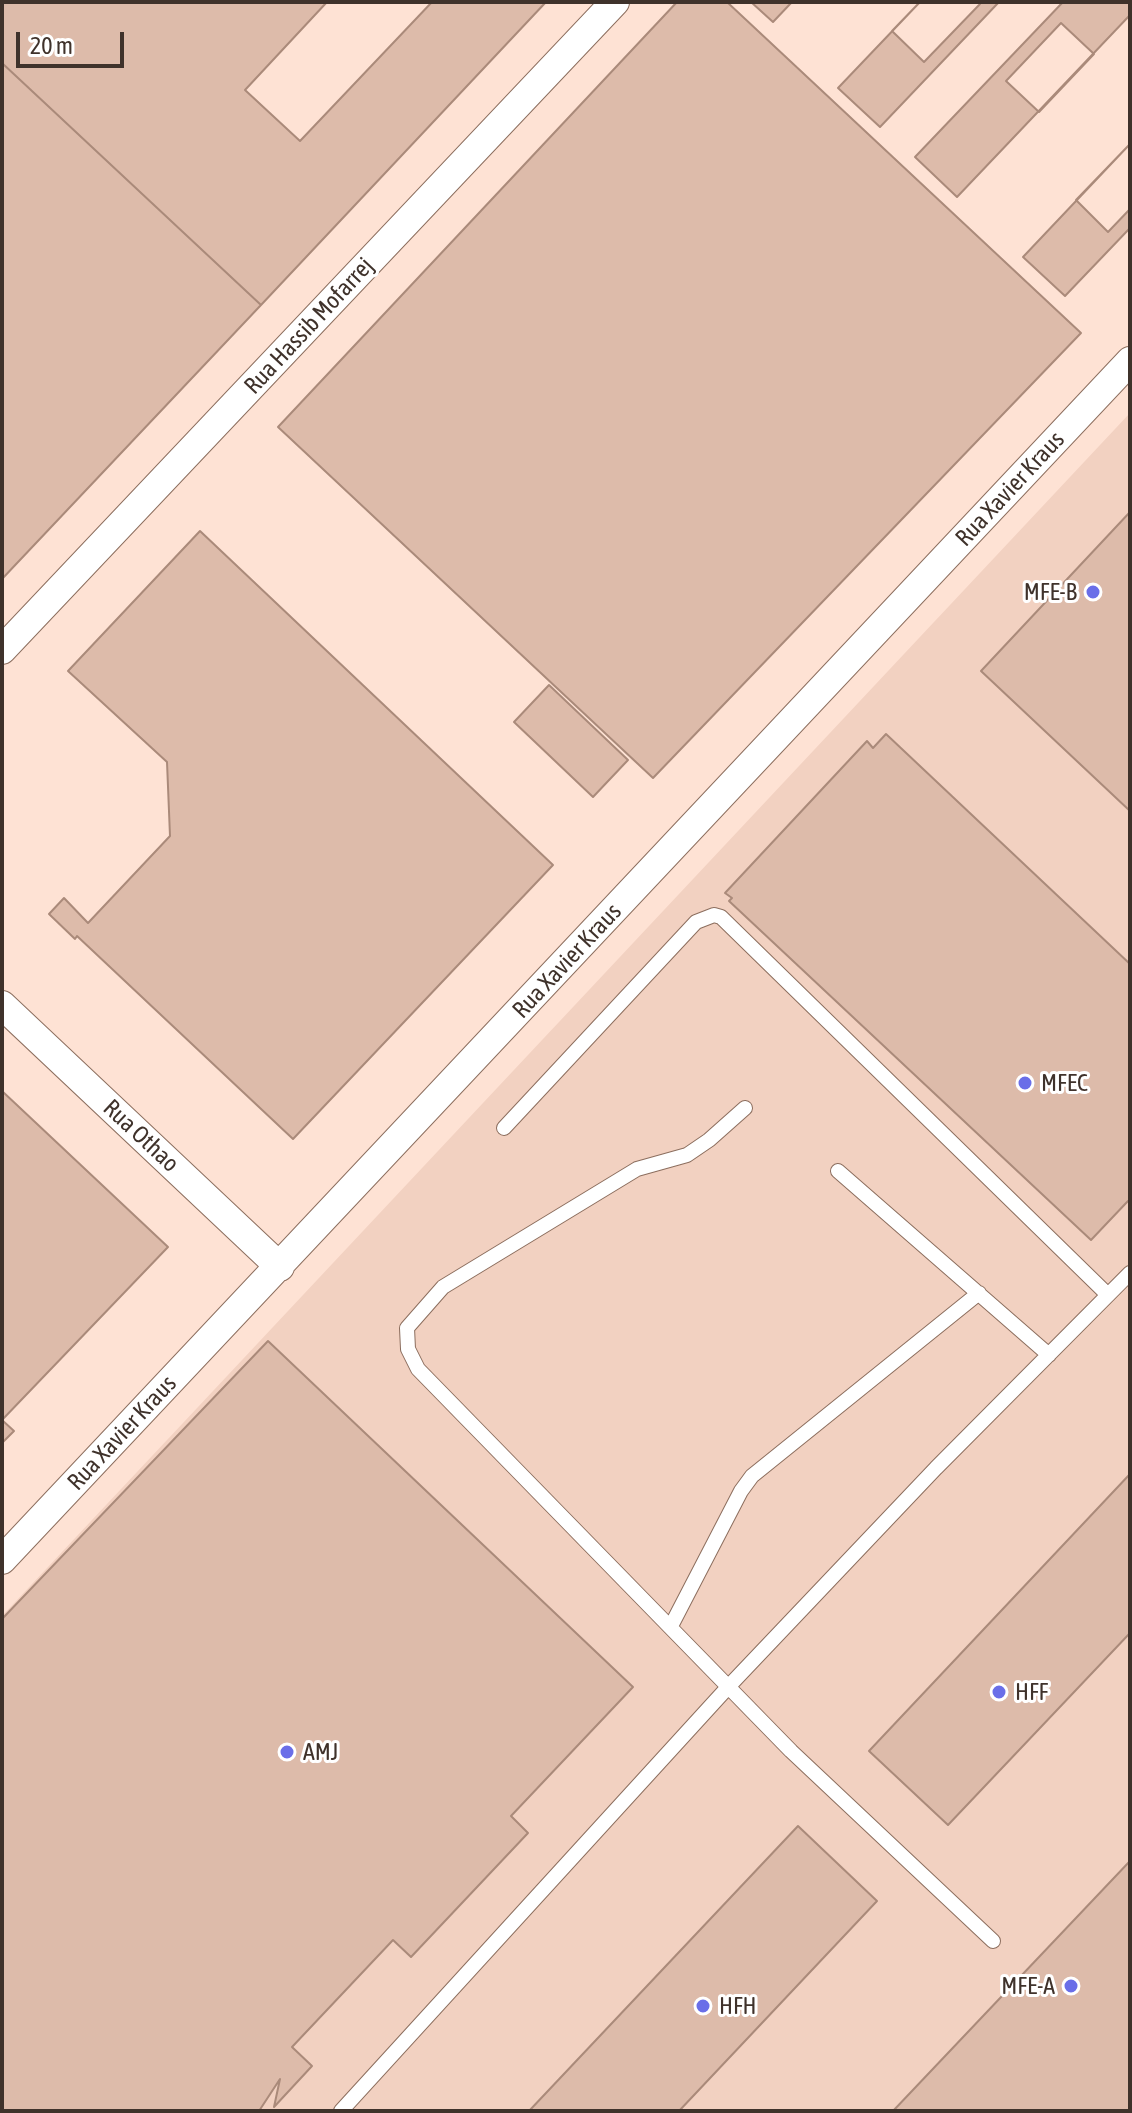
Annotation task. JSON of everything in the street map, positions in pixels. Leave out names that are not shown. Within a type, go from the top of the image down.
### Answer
[{"type":"street","name":"Rua Hassib Mofarrej","points":[[2,650],[615,2]]},
{"type":"street","name":"Rua Xavier Kraus","points":[[2,1560],[1130,361]]},
{"type":"street","name":"Rua Othao","points":[[2,1005],[280,1267]]},
{"type":"lane","points":[[504,1128],[696,922],[714,915],[721,917],[1108,1295]]},
{"type":"lane","points":[[745,1108],[687,1155],[637,1169],[443,1287],[407,1328],[408,1349],[418,1369],[791,1751],[993,1941]]},
{"type":"lane","points":[[838,1171],[1049,1355]]},
{"type":"lane","points":[[341,2111],[729,1686],[936,1468],[1130,1273]]},
{"type":"lane","points":[[671,1626],[741,1491],[752,1476],[979,1293]]},
{"type":"shaded area","points":[[1130,413],[1130,2111],[2,2111],[2,1616]]},
{"type":"building","points":[[2,2],[327,2],[245,90],[300,141],[432,2],[546,2],[261,305],[2,63]]},
{"type":"building","points":[[677,2],[727,2],[1081,333],[653,778],[278,427]]},
{"type":"building","points":[[751,2],[792,2],[773,22]]},
{"type":"building","points":[[920,2],[980,4],[924,62],[892,31]]},
{"type":"building","points":[[920,2],[999,2],[880,127],[838,88]]},
{"type":"building","points":[[1063,2],[1130,2],[1130,15],[957,197],[915,157]]},
{"type":"building","points":[[1061,23],[1094,54],[1039,112],[1006,81]]},
{"type":"building","points":[[2,63],[261,305],[2,579]]},
{"type":"building","points":[[1130,144],[1130,209],[1108,232],[1076,200]]},
{"type":"building","points":[[1130,144],[1130,228],[1065,296],[1023,257]]},
{"type":"building","name":"MFE-B","points":[[1130,512],[1130,811],[981,671]]},
{"type":"building","points":[[200,531],[553,865],[293,1139],[77,936],[75,939],[49,914],[64,898],[88,923],[170,836],[167,762],[68,671]]},
{"type":"building","points":[[549,685],[628,760],[593,797],[514,722]]},
{"type":"building","name":"MFEC","points":[[886,734],[1130,964],[1130,1203],[1128,1201],[1091,1240],[729,901],[732,898],[725,893],[867,741],[873,748]]},
{"type":"building","points":[[2,1091],[168,1247],[2,1420]]},
{"type":"building","name":"AMJ","points":[[268,1341],[633,1687],[511,1816],[528,1833],[411,1957],[393,1940],[292,2047],[312,2066],[274,2107],[280,2079],[259,2111],[2,2111],[2,1619]]},
{"type":"building","points":[[2,1420],[14,1431],[2,1443]]},
{"type":"building","name":"HFF","points":[[1130,1474],[1130,1633],[948,1825],[869,1751]]},
{"type":"building","name":"HFH","points":[[798,1826],[877,1901],[679,2111],[529,2111]]},
{"type":"building","name":"MFE-A","points":[[1130,1861],[1130,2111],[893,2111]]},
{"type":"place","name":"MFE-B","points":[[1093,592]]},
{"type":"place","name":"MFEC","points":[[1025,1083]]},
{"type":"place","name":"HFF","points":[[999,1692]]},
{"type":"place","name":"AMJ","points":[[287,1752]]},
{"type":"place","name":"MFE-A","points":[[1071,1986]]},
{"type":"place","name":"HFH","points":[[703,2006]]}]
